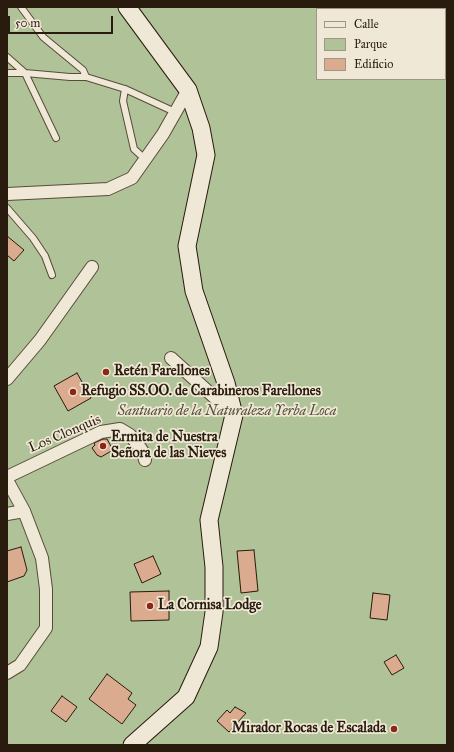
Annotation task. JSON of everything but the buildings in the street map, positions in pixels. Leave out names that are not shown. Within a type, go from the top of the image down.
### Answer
[{"type":"street","points":[[127,7],[188,90],[201,128],[206,155],[187,246],[194,291],[226,383],[234,416],[209,520],[214,567],[214,612],[209,647],[186,697],[132,745]]},
{"type":"street","points":[[7,194],[108,189],[132,178],[146,160],[188,90]]},
{"type":"street","points":[[7,379],[40,340],[92,267]]},
{"type":"street","points":[[171,358],[234,416]]},
{"type":"street","name":"Los Clonquis","points":[[7,477],[101,432],[120,429],[130,435],[139,446],[143,452],[145,460]]},
{"type":"street","points":[[7,480],[24,511],[42,558],[46,589],[46,628],[20,665],[7,673]]},
{"type":"street","points":[[7,514],[24,511]]},
{"type":"lane","points":[[21,7],[43,37],[83,70],[86,77]]},
{"type":"lane","points":[[7,57],[25,73],[56,138]]},
{"type":"lane","points":[[7,73],[86,77],[126,89],[175,112]]},
{"type":"lane","points":[[126,89],[123,101],[134,149],[146,160]]},
{"type":"lane","points":[[7,208],[33,238],[45,256],[52,275]]},
{"type":"green space","name":"Santuario de la Naturaleza Yerba Loca","points":[[7,7],[447,7],[447,745],[7,745]]},
{"type":"place","name":"Retén Farellones","points":[[106,372]]},
{"type":"place","name":"Refugio SS.OO. de Carabineros Farellones","points":[[73,392]]},
{"type":"place","name":"Ermita de Nuestra Señora de las Nieves","points":[[103,446]]},
{"type":"place","name":"La Cornisa Lodge","points":[[150,606]]},
{"type":"place","name":"Mirador Rocas de Escalada","points":[[394,729]]}]
